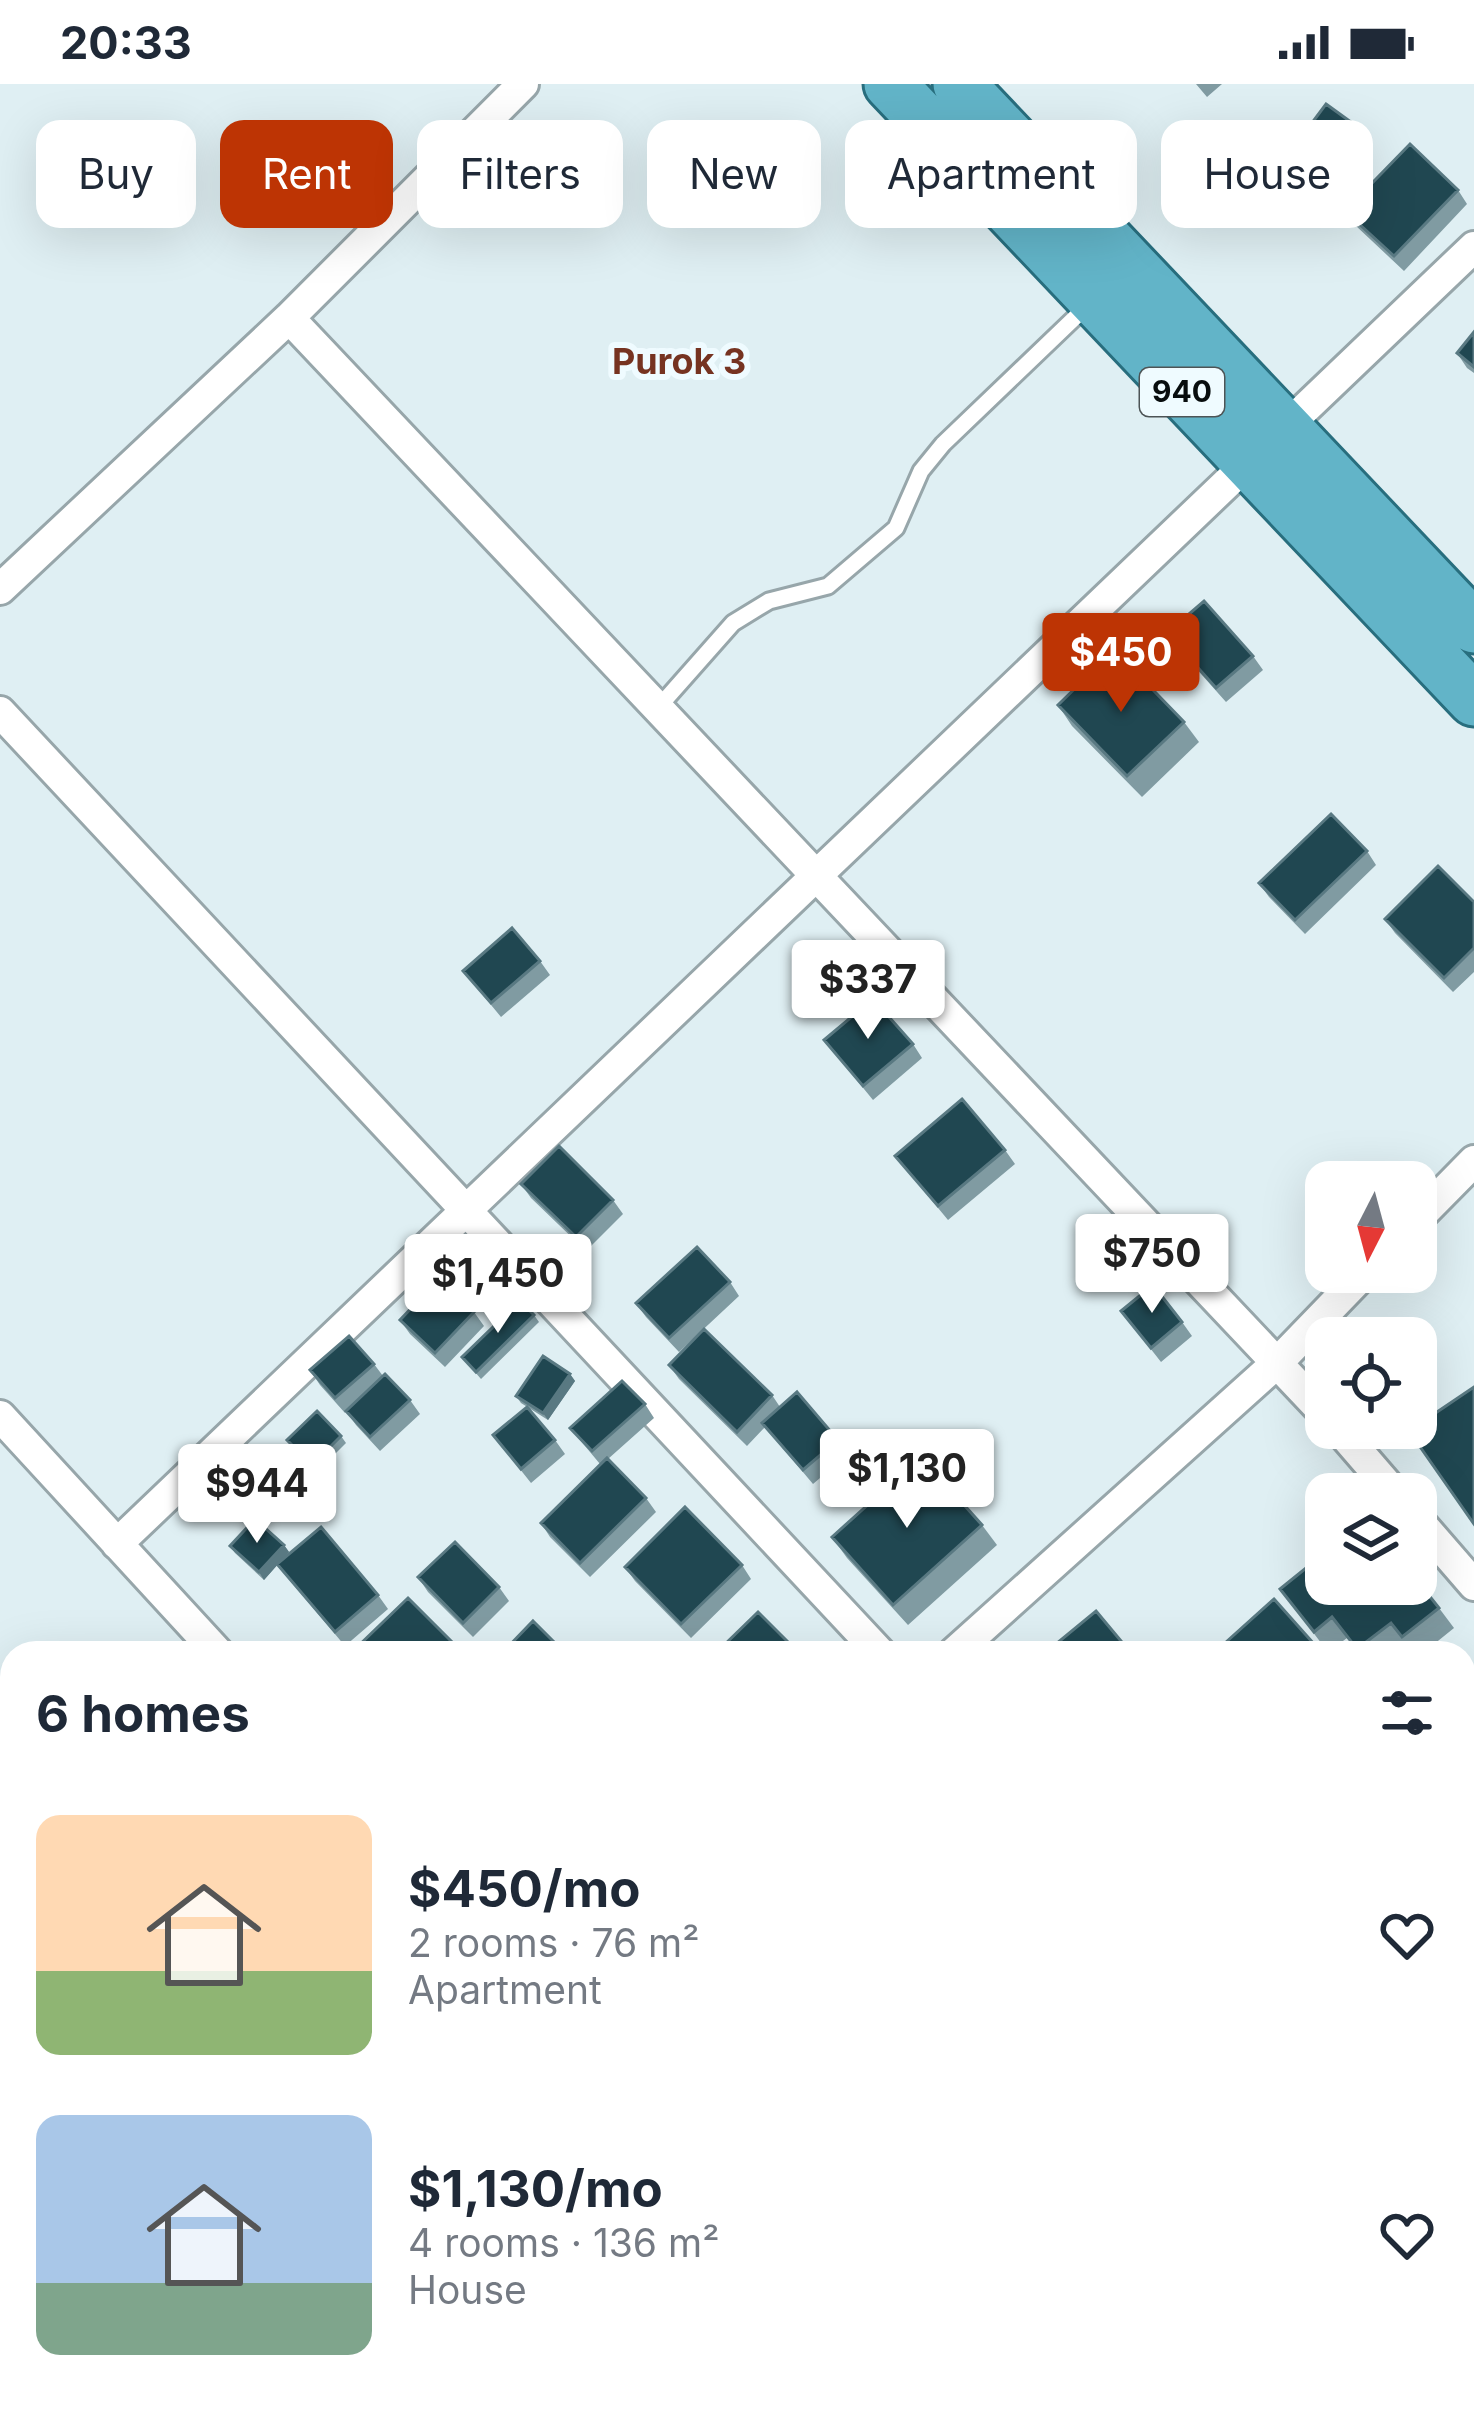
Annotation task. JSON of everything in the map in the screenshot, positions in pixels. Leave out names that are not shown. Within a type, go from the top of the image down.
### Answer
[{"type":"highway","name":"940","points":[[890,84],[1474,700]]},
{"type":"highway","name":"940","points":[[959,84],[1474,627]]},
{"type":"street","points":[[0,589],[289,318],[523,84]]},
{"type":"street","points":[[117,1544],[467,1206],[818,880],[1285,423],[1474,247]]},
{"type":"street","points":[[289,318],[1305,1390]]},
{"type":"street","points":[[0,712],[467,1206],[869,1641]]},
{"type":"street","points":[[1437,1199],[1474,1161]]},
{"type":"street","points":[[967,1641],[1279,1360],[1344,1293]]},
{"type":"street","points":[[0,1416],[207,1641]]},
{"type":"street","points":[[1356,1449],[1377,1473]]},
{"type":"street","points":[[1437,1542],[1474,1585]]},
{"type":"lane","points":[[657,710],[733,622],[769,601],[828,586],[896,528],[921,471],[943,444],[1094,300]]},
{"type":"building","points":[[1326,104],[1348,120],[1314,120]]},
{"type":"building","points":[[1410,144],[1458,190],[1394,256],[1364,228],[1373,228],[1373,182]]},
{"type":"building","points":[[1474,332],[1474,367],[1457,353]]},
{"type":"building","points":[[1204,601],[1253,656],[1216,688],[1167,633]]},
{"type":"building","points":[[1125,661],[1184,722],[1127,776],[1058,705],[1099,665],[1110,676]]},
{"type":"building","points":[[1331,814],[1367,851],[1295,920],[1259,883]]},
{"type":"building","points":[[1438,866],[1474,902],[1474,948],[1444,978],[1385,919]]},
{"type":"building","points":[[512,928],[540,961],[491,1003],[463,971]]},
{"type":"building","points":[[873,999],[913,1044],[863,1086],[824,1040]]},
{"type":"building","points":[[962,1099],[1005,1150],[938,1206],[895,1156]]},
{"type":"building","points":[[559,1146],[613,1200],[576,1237],[521,1184]]},
{"type":"building","points":[[697,1247],[730,1282],[669,1338],[636,1303]]},
{"type":"building","points":[[439,1279],[474,1312],[435,1353],[400,1320]]},
{"type":"building","points":[[1153,1285],[1182,1322],[1151,1348],[1121,1311]]},
{"type":"building","points":[[520,1301],[534,1315],[476,1372],[462,1357]]},
{"type":"building","points":[[704,1329],[772,1395],[737,1432],[669,1365]]},
{"type":"building","points":[[349,1336],[374,1364],[335,1398],[310,1370]]},
{"type":"building","points":[[543,1356],[570,1374],[543,1413],[516,1396]]},
{"type":"building","points":[[385,1374],[410,1400],[370,1437],[346,1411]]},
{"type":"building","points":[[622,1381],[645,1404],[592,1451],[570,1428]]},
{"type":"building","points":[[1474,1387],[1474,1524],[1422,1449],[1437,1449],[1437,1412]]},
{"type":"building","points":[[797,1392],[838,1440],[803,1470],[762,1423]]},
{"type":"building","points":[[527,1407],[555,1440],[521,1469],[493,1435]]},
{"type":"building","points":[[317,1411],[341,1436],[312,1465],[287,1440]]},
{"type":"building","points":[[921,1457],[982,1525],[893,1605],[832,1537]]},
{"type":"building","points":[[607,1458],[646,1498],[580,1563],[541,1523]]},
{"type":"building","points":[[685,1507],[742,1565],[681,1624],[625,1567]]},
{"type":"building","points":[[255,1519],[284,1545],[259,1572],[230,1546]]},
{"type":"building","points":[[321,1527],[378,1595],[335,1632],[277,1564]]},
{"type":"building","points":[[455,1542],[499,1587],[463,1623],[418,1577]]},
{"type":"building","points":[[1305,1569],[1305,1605],[1439,1608],[1402,1637],[1391,1623],[1367,1641],[1351,1641],[1332,1617],[1314,1632],[1280,1589]]},
{"type":"building","points":[[408,1598],[451,1641],[363,1641]]},
{"type":"building","points":[[1274,1599],[1311,1641],[1227,1641]]},
{"type":"building","points":[[1096,1611],[1121,1641],[1060,1641]]},
{"type":"building","points":[[758,1612],[787,1641],[728,1641]]},
{"type":"building","points":[[533,1621],[553,1641],[514,1641]]},
{"type":"district","name":"Purok 3","points":[[679,361]]}]
